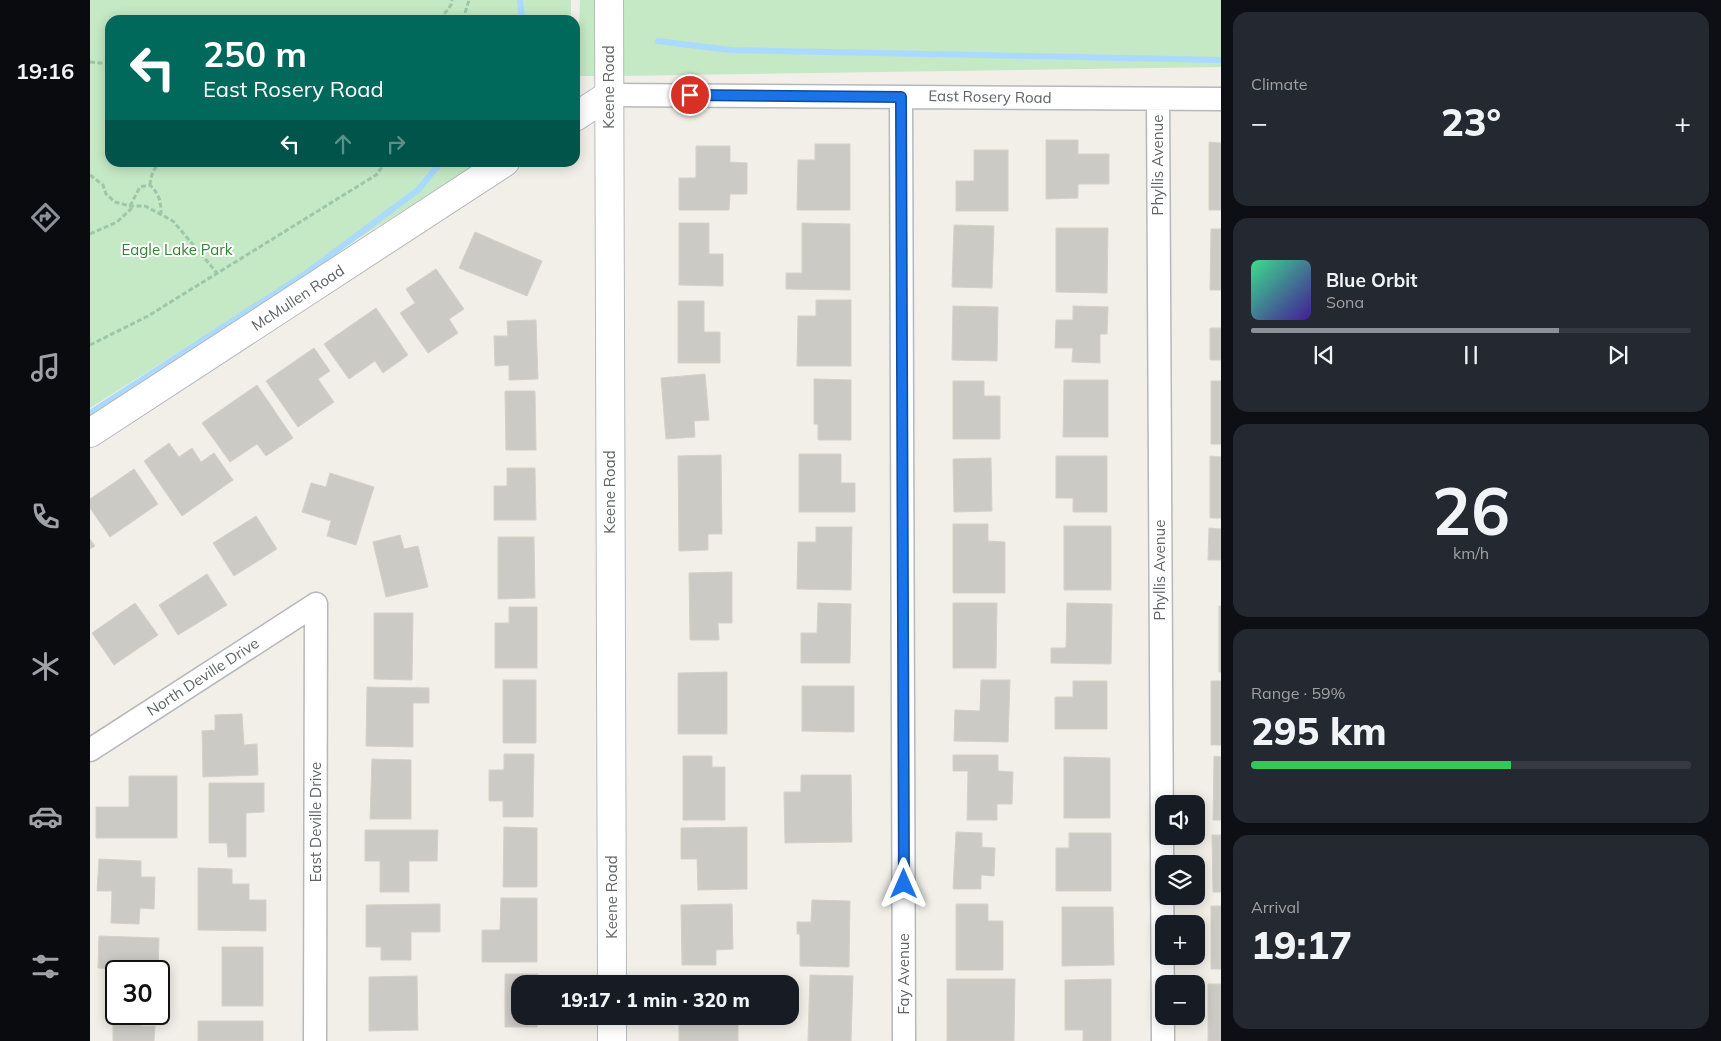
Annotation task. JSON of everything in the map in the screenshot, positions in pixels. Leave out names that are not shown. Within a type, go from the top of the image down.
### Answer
[{"type":"main road","name":"Keene Road","points":[[608,0],[612,975]]},
{"type":"main road","points":[[580,114],[609,95]]},
{"type":"main road","name":"McMullen Road","points":[[90,433],[497,167]]},
{"type":"main road","points":[[612,1025],[612,1041]]},
{"type":"street","name":"East Rosery Road","points":[[609,95],[1221,99]]},
{"type":"street","name":"Fay Avenue","points":[[901,97],[904,1041]]},
{"type":"street","name":"Phyllis Avenue","points":[[1158,99],[1163,1041]]},
{"type":"street","name":"North Deville Drive","points":[[90,750],[316,604]]},
{"type":"street","name":"East Deville Drive","points":[[315,1041],[316,604]]},
{"type":"path","points":[[444,15],[451,5],[452,0]]},
{"type":"path","points":[[464,15],[469,0]]},
{"type":"path","points":[[90,62],[105,64]]},
{"type":"path","points":[[150,185],[155,167]]},
{"type":"path","points":[[90,345],[148,316],[376,175],[382,167]]},
{"type":"path","points":[[90,175],[103,185],[106,194],[115,202],[145,206],[173,221],[217,273]]},
{"type":"path","points":[[90,234],[117,222],[134,206],[134,200],[140,187],[150,185]]},
{"type":"path","points":[[150,185],[157,192],[161,201],[161,213]]},
{"type":"path","points":[[134,200],[134,206]]},
{"type":"green space","name":"Eagle Lake Park","points":[[90,0],[571,0],[571,15],[105,15],[105,167],[472,167],[90,408]]},
{"type":"green space","points":[[580,0],[598,0],[598,76],[580,76]]},
{"type":"green space","points":[[619,0],[1221,0],[1221,67],[620,76]]},
{"type":"building","points":[[1046,140],[1078,140],[1078,154],[1109,154],[1109,184],[1078,184],[1078,198],[1046,199]]},
{"type":"building","points":[[1209,142],[1221,143],[1221,210],[1209,210]]},
{"type":"building","points":[[815,144],[850,144],[850,210],[797,210],[798,160],[815,160]]},
{"type":"building","points":[[696,146],[730,146],[730,162],[747,163],[747,194],[730,194],[729,210],[679,210],[679,178],[696,178]]},
{"type":"building","points":[[974,150],[1008,150],[1008,211],[956,211],[956,181],[974,181]]},
{"type":"building","points":[[679,223],[709,223],[709,254],[723,254],[723,286],[679,285]]},
{"type":"building","points":[[802,223],[850,224],[850,290],[786,289],[786,273],[802,273]]},
{"type":"building","points":[[954,225],[994,226],[992,288],[952,287]]},
{"type":"building","points":[[1056,228],[1108,228],[1107,293],[1056,292]]},
{"type":"building","points":[[1211,229],[1221,229],[1221,290],[1210,290]]},
{"type":"building","points":[[475,232],[542,261],[527,296],[459,268]]},
{"type":"building","points":[[436,269],[464,309],[449,319],[458,333],[428,353],[400,313],[415,303],[406,289]]},
{"type":"building","points":[[816,300],[851,300],[851,366],[797,366],[798,316],[816,316]]},
{"type":"building","points":[[678,301],[704,301],[704,332],[720,332],[720,363],[678,363]]},
{"type":"building","points":[[953,306],[998,307],[997,361],[952,360]]},
{"type":"building","points":[[1073,306],[1108,307],[1107,334],[1100,334],[1100,363],[1072,362],[1073,348],[1055,348],[1056,320],[1073,320]]},
{"type":"building","points":[[376,308],[408,355],[383,373],[375,361],[349,379],[324,344]]},
{"type":"building","points":[[536,320],[538,379],[509,380],[509,365],[495,366],[494,336],[508,336],[507,321]]},
{"type":"building","points":[[1210,328],[1221,328],[1221,360],[1210,360]]},
{"type":"building","points":[[314,348],[330,371],[318,379],[334,402],[298,427],[266,381]]},
{"type":"building","points":[[705,374],[709,420],[694,421],[695,437],[666,439],[661,378]]},
{"type":"building","points":[[814,379],[851,380],[851,440],[818,440],[818,424],[814,424]]},
{"type":"building","points":[[1064,380],[1108,380],[1108,437],[1063,437]]},
{"type":"building","points":[[953,381],[984,381],[984,396],[1000,396],[1000,439],[953,439]]},
{"type":"building","points":[[1211,381],[1221,381],[1221,444],[1211,444]]},
{"type":"building","points":[[257,385],[293,438],[266,456],[257,444],[230,462],[202,423]]},
{"type":"building","points":[[505,391],[535,391],[536,450],[506,450]]},
{"type":"building","points":[[169,443],[179,457],[192,448],[201,462],[214,453],[233,480],[182,516],[144,461]]},
{"type":"building","points":[[799,454],[841,454],[841,483],[855,483],[855,512],[799,512]]},
{"type":"building","points":[[721,455],[722,534],[708,534],[708,550],[679,551],[678,456]]},
{"type":"building","points":[[1056,456],[1107,456],[1107,512],[1073,512],[1073,498],[1056,498]]},
{"type":"building","points":[[1210,456],[1221,457],[1221,518],[1210,518]]},
{"type":"building","points":[[991,458],[992,511],[954,512],[953,459]]},
{"type":"building","points":[[507,468],[535,468],[536,520],[494,520],[494,486],[507,486]]},
{"type":"building","points":[[134,469],[158,504],[110,537],[90,508],[90,499]]},
{"type":"building","points":[[330,473],[374,487],[356,545],[327,536],[331,521],[302,512],[311,483],[326,487]]},
{"type":"building","points":[[256,516],[277,549],[234,576],[213,543]]},
{"type":"building","points":[[953,524],[988,524],[988,541],[1005,542],[1005,593],[953,593]]},
{"type":"building","points":[[1064,526],[1111,526],[1111,590],[1064,590]]},
{"type":"building","points":[[816,527],[852,527],[851,590],[797,589],[798,542],[816,542]]},
{"type":"building","points":[[1209,528],[1221,529],[1221,560],[1208,560]]},
{"type":"building","points":[[400,535],[404,549],[418,546],[428,587],[386,597],[373,542]]},
{"type":"building","points":[[498,537],[534,537],[535,598],[498,599]]},
{"type":"building","points":[[90,539],[95,546],[90,549]]},
{"type":"building","points":[[732,572],[732,623],[718,623],[719,640],[690,640],[689,573]]},
{"type":"building","points":[[207,574],[227,605],[178,635],[159,605]]},
{"type":"building","points":[[135,603],[158,635],[114,665],[92,633]]},
{"type":"building","points":[[818,603],[851,604],[850,663],[801,663],[801,633],[817,633]]},
{"type":"building","points":[[953,603],[997,603],[996,668],[953,668]]},
{"type":"building","points":[[1067,603],[1112,604],[1111,664],[1051,663],[1051,648],[1066,648]]},
{"type":"building","points":[[1219,606],[1221,606],[1221,672],[1219,672]]},
{"type":"building","points":[[509,607],[537,607],[537,668],[495,668],[495,623],[509,623]]},
{"type":"building","points":[[374,613],[413,613],[412,680],[374,679]]},
{"type":"building","points":[[727,672],[727,734],[678,734],[678,673]]},
{"type":"building","points":[[503,680],[536,680],[536,743],[503,743]]},
{"type":"building","points":[[981,680],[1010,680],[1008,742],[954,741],[955,710],[980,711]]},
{"type":"building","points":[[1073,681],[1107,681],[1107,729],[1055,729],[1055,697],[1073,697]]},
{"type":"building","points":[[1211,681],[1221,681],[1221,745],[1211,745]]},
{"type":"building","points":[[802,686],[854,686],[854,732],[802,731]]},
{"type":"building","points":[[367,687],[429,688],[429,703],[413,703],[413,747],[366,746]]},
{"type":"building","points":[[242,714],[244,745],[257,744],[258,775],[203,777],[202,731],[215,730],[215,715]]},
{"type":"building","points":[[504,754],[534,754],[533,817],[503,817],[503,801],[489,801],[489,770],[504,770]]},
{"type":"building","points":[[953,755],[998,755],[998,771],[1013,772],[1012,804],[997,804],[997,820],[967,820],[968,771],[953,771]]},
{"type":"building","points":[[683,756],[712,756],[712,767],[725,767],[725,820],[683,820]]},
{"type":"building","points":[[1214,756],[1221,757],[1221,820],[1213,820]]},
{"type":"building","points":[[1064,757],[1110,758],[1110,818],[1064,818]]},
{"type":"building","points":[[372,759],[411,760],[411,819],[370,819]]},
{"type":"building","points":[[801,775],[851,775],[852,842],[785,843],[784,792],[801,792]]},
{"type":"building","points":[[129,776],[177,776],[177,838],[96,838],[96,807],[129,807]]},
{"type":"building","points":[[209,783],[264,783],[264,812],[246,813],[246,857],[228,857],[227,843],[209,843]]},
{"type":"building","points":[[504,827],[537,828],[537,887],[503,887]]},
{"type":"building","points":[[747,827],[747,889],[698,890],[697,859],[681,859],[681,828]]},
{"type":"building","points":[[365,830],[438,830],[437,861],[409,861],[409,892],[380,892],[380,861],[365,861]]},
{"type":"building","points":[[956,832],[982,833],[982,847],[995,848],[994,876],[981,875],[981,889],[953,889]]},
{"type":"building","points":[[1069,833],[1111,833],[1111,891],[1056,891],[1056,848],[1069,848]]},
{"type":"building","points":[[1212,835],[1221,835],[1221,892],[1213,892]]},
{"type":"building","points":[[99,859],[141,861],[141,877],[155,877],[154,909],[140,908],[139,924],[111,923],[112,891],[97,891]]},
{"type":"building","points":[[198,868],[232,869],[232,884],[249,884],[249,900],[266,900],[266,931],[198,930]]},
{"type":"building","points":[[501,898],[537,898],[537,962],[482,962],[482,930],[500,930]]},
{"type":"building","points":[[812,900],[850,901],[849,967],[800,966],[800,934],[797,934],[797,922],[811,922]]},
{"type":"building","points":[[440,904],[440,932],[411,932],[411,960],[381,960],[381,947],[366,947],[366,905]]},
{"type":"building","points":[[732,904],[733,949],[716,950],[716,965],[682,965],[681,905]]},
{"type":"building","points":[[956,904],[988,904],[988,921],[1003,921],[1003,970],[956,970]]},
{"type":"building","points":[[1211,906],[1221,906],[1221,969],[1211,969]]},
{"type":"building","points":[[1062,907],[1113,907],[1114,965],[1062,966]]},
{"type":"building","points":[[99,936],[159,938],[158,960],[105,960],[105,968],[98,968]]},
{"type":"building","points":[[222,947],[263,947],[263,1006],[222,1006]]},
{"type":"building","points":[[505,974],[538,974],[511,975],[511,1025],[537,1025],[537,1027],[505,1027]]},
{"type":"building","points":[[810,975],[853,976],[851,1041],[808,1041]]},
{"type":"building","points":[[417,976],[418,1030],[369,1031],[369,977]]},
{"type":"building","points":[[947,979],[1015,979],[1014,1041],[947,1041]]},
{"type":"building","points":[[1111,979],[1111,1041],[1083,1041],[1083,1030],[1065,1030],[1065,980]]},
{"type":"building","points":[[1208,984],[1221,984],[1221,1041],[1208,1041]]},
{"type":"building","points":[[198,1021],[263,1021],[263,1041],[198,1041]]},
{"type":"building","points":[[113,1025],[155,1026],[154,1041],[113,1041]]},
{"type":"building","points":[[679,1025],[738,1025],[738,1041],[679,1041]]},
{"type":"waterway","points":[[520,0],[522,15]]},
{"type":"waterway","points":[[658,41],[730,50],[1221,60]]},
{"type":"waterway","points":[[90,413],[305,274],[418,190],[437,167]]},
{"type":"route","points":[[690,95],[901,97],[904,884]]}]
